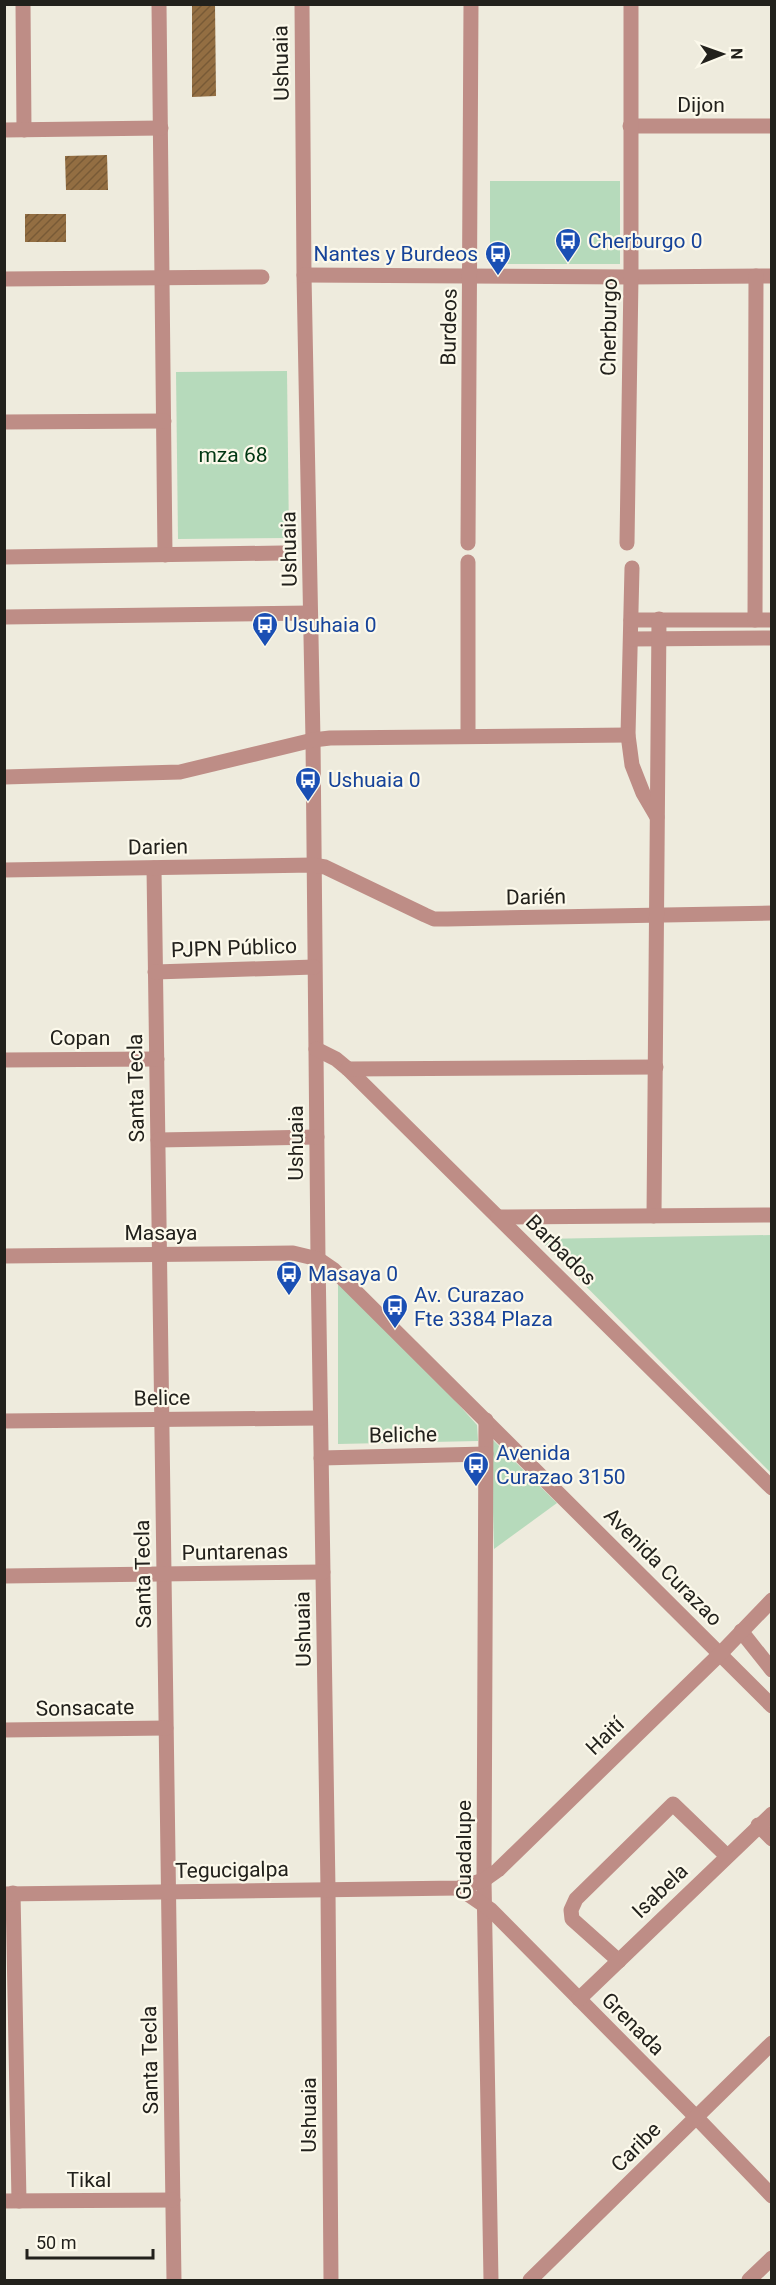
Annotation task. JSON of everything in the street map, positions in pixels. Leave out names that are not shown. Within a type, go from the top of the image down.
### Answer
[{"type":"street","points":[[23,4],[24,130]]},
{"type":"street","points":[[159,4],[165,555]]},
{"type":"street","name":"Ushuaia","points":[[302,4],[328,1889],[331,2280]]},
{"type":"street","name":"Burdeos","points":[[468,543],[471,4]]},
{"type":"street","name":"Cherburgo","points":[[627,543],[631,277],[631,4]]},
{"type":"street","name":"Dijon","points":[[630,126],[771,126]]},
{"type":"street","points":[[4,130],[161,129]]},
{"type":"street","points":[[304,275],[764,276],[764,457],[755,620]]},
{"type":"street","points":[[4,279],[262,277]]},
{"type":"street","points":[[4,422],[164,420]]},
{"type":"street","points":[[4,557],[282,554]]},
{"type":"street","points":[[468,562],[468,736]]},
{"type":"street","points":[[632,568],[628,735],[632,765],[643,793],[657,817]]},
{"type":"street","points":[[4,617],[310,613]]},
{"type":"street","points":[[654,1216],[658,619]]},
{"type":"street","points":[[631,620],[771,620]]},
{"type":"street","points":[[631,639],[771,638]]},
{"type":"street","points":[[4,777],[180,772],[313,740],[330,738],[628,735]]},
{"type":"street","name":"Darien","points":[[4,870],[313,864]]},
{"type":"street","name":"Darién","points":[[313,864],[332,870],[434,919],[771,913]]},
{"type":"street","name":"Santa Tecla","points":[[154,868],[174,2280]]},
{"type":"street","name":"PJPN Público","points":[[155,972],[314,967]]},
{"type":"street","name":"Barbados","points":[[316,1049],[336,1059],[348,1069],[771,1488]]},
{"type":"street","name":"Copan","points":[[4,1060],[157,1059]]},
{"type":"street","points":[[348,1069],[656,1067]]},
{"type":"street","points":[[158,1140],[317,1137]]},
{"type":"street","points":[[498,1217],[771,1215]]},
{"type":"street","name":"Masaya","points":[[4,1256],[293,1253],[318,1259]]},
{"type":"street","name":"Avenida Curazao","points":[[318,1259],[334,1270],[771,1706]]},
{"type":"street","name":"Belice","points":[[4,1421],[320,1418]]},
{"type":"street","name":"Guadalupe","points":[[486,1420],[484,1880],[491,2280]]},
{"type":"street","name":"Beliche","points":[[321,1458],[486,1454]]},
{"type":"street","name":"Puntarenas","points":[[4,1576],[323,1572]]},
{"type":"street","name":"Haití","points":[[459,1888],[484,1880],[498,1870],[720,1654],[771,1600]]},
{"type":"street","points":[[741,1631],[771,1670]]},
{"type":"street","name":"Sonsacate","points":[[4,1730],[166,1728]]},
{"type":"street","points":[[619,1961],[572,1919],[571,1910],[576,1899],[673,1804],[727,1856]]},
{"type":"street","name":"Isabela","points":[[579,1999],[771,1814]]},
{"type":"street","points":[[758,1825],[771,1839]]},
{"type":"street","name":"Tegucigalpa","points":[[9,1894],[459,1888]]},
{"type":"street","name":"Grenada","points":[[459,1888],[485,1905],[696,2116],[771,2196]]},
{"type":"street","points":[[9,1894],[12,2201]]},
{"type":"street","name":"Caribe","points":[[530,2280],[771,2043]]},
{"type":"street","name":"Tikal","points":[[12,2201],[173,2200]]},
{"type":"street","points":[[749,2280],[771,2258]]},
{"type":"green space","points":[[490,181],[620,181],[620,264],[490,264]]},
{"type":"green space","name":"mza 68","points":[[287,371],[289,538],[178,539],[176,372]]},
{"type":"green space","points":[[772,1235],[771,1473],[539,1239]]},
{"type":"green space","points":[[338,1278],[400,1339],[477,1425],[478,1441],[338,1444]]},
{"type":"green space","points":[[491,1438],[557,1503],[494,1549]]},
{"type":"building","points":[[192,4],[215,4],[216,96],[192,97]]},
{"type":"building","points":[[107,155],[108,190],[66,190],[65,156]]},
{"type":"building","points":[[25,214],[66,214],[66,242],[25,242]]},
{"type":"place","name":"Cherburgo 0","points":[[568,264]]},
{"type":"place","name":"Nantes y Burdeos","points":[[498,277]]},
{"type":"place","name":"Usuhaia 0","points":[[265,648]]},
{"type":"place","name":"Ushuaia 0","points":[[308,803]]},
{"type":"place","name":"Masaya 0","points":[[289,1297]]},
{"type":"place","name":"Av. Curazao Fte 3384 Plaza","points":[[395,1330]]},
{"type":"place","name":"Avenida Curazao 3150","points":[[476,1488]]}]
